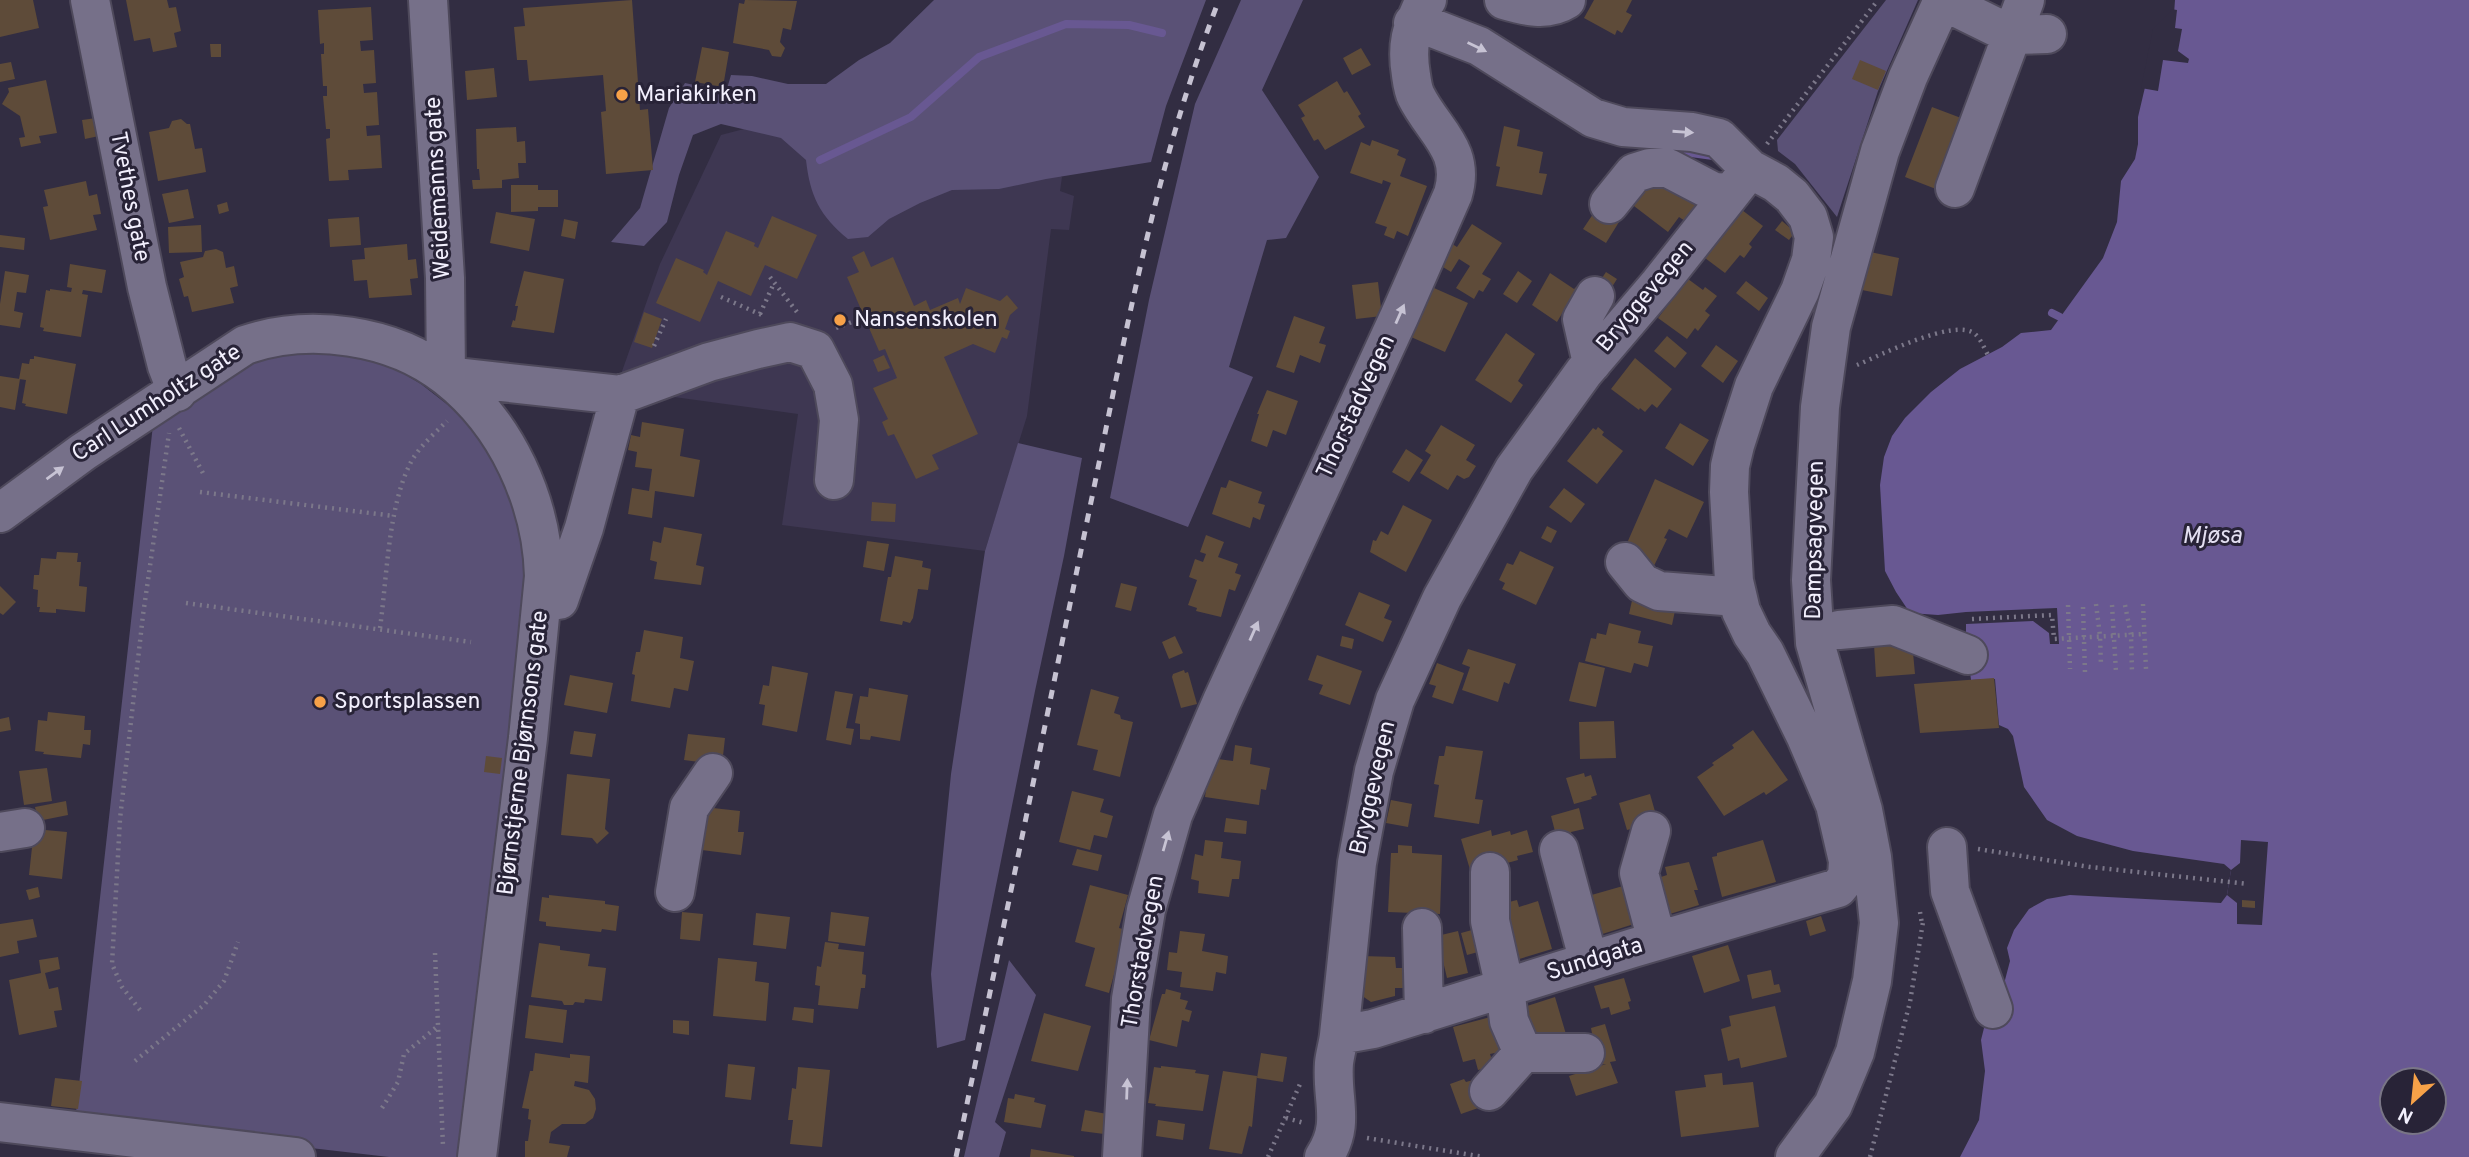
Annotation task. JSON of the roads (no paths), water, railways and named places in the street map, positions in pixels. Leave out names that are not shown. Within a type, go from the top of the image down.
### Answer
[{"type":"street","name":"Tvethes gate","points":[[90,0],[147,287],[175,402]]},
{"type":"street","name":"Weidemanns gate","points":[[428,0],[445,278],[458,386]]},
{"type":"street","points":[[1504,0],[1528,7],[1559,4],[1566,0]]},
{"type":"street","points":[[1943,1],[2028,23],[1955,188]]},
{"type":"street","name":"Dampsagvegen","points":[[1795,1157],[1833,1105],[1855,1052],[1872,981],[1879,923],[1872,857],[1863,810],[1827,636],[1811,580],[1820,407],[1831,327],[1880,151],[1908,77],[1943,1]]},
{"type":"street","name":"Thorstadvegen","points":[[1420,12],[1430,27],[1479,46],[1594,118],[1623,127],[1692,132],[1719,138],[1741,182]]},
{"type":"street","name":"Thorstadvegen","points":[[1122,1157],[1131,999],[1146,910],[1173,815],[1222,701],[1399,317],[1458,177],[1447,142],[1415,94],[1408,53],[1420,12]]},
{"type":"street","points":[[1609,204],[1634,173],[1650,168],[1668,168],[1714,192],[1741,182],[1776,183],[1793,196],[1808,217],[1814,237],[1811,260],[1800,291],[1754,386],[1740,423],[1732,456],[1729,505],[1734,581],[1737,597],[1752,634],[1765,653],[1787,651],[1827,636],[1893,625],[1967,637]]},
{"type":"street","name":"Bryggevegen","points":[[1344,1142],[1334,1063],[1357,863],[1374,771],[1395,700],[1442,598],[1514,469],[1592,363],[1741,182]]},
{"type":"street","points":[[1592,363],[1582,319],[1595,296]]},
{"type":"street","name":"Carl Lumholtz gate","points":[[0,513],[83,452],[175,402],[245,345],[270,337],[322,333],[383,345],[412,356],[458,386]]},
{"type":"street","points":[[458,386],[620,395],[709,362],[790,342],[815,350],[833,385],[839,420],[834,480]]},
{"type":"street","name":"Bjørnstjerne Bjørnsons gate","points":[[458,386],[505,446],[531,498],[543,551],[542,598],[528,738],[477,1157]]},
{"type":"street","points":[[542,598],[559,600],[584,528],[620,395]]},
{"type":"street","points":[[1625,562],[1642,583],[1658,590],[1737,597]]},
{"type":"street","name":"Sundgata","points":[[1339,1035],[1373,1029],[1424,1014],[1838,888],[1847,877],[1848,861],[1835,805],[1806,737],[1765,653]]},
{"type":"street","points":[[675,892],[689,808],[713,773]]},
{"type":"street","points":[[1651,831],[1639,873],[1657,941]]},
{"type":"street","points":[[1947,847],[1950,891],[1993,1009]]},
{"type":"street","points":[[1559,850],[1589,962]]},
{"type":"street","points":[[1490,872],[1490,921],[1505,988],[1509,1021],[1523,1053]]},
{"type":"street","points":[[1422,928],[1424,1014]]},
{"type":"street","points":[[1489,1091],[1523,1053],[1585,1054]]},
{"type":"street","points":[[0,1122],[128,1148],[296,1157]]},
{"type":"water","name":"Mjøsa","points":[[2175,0],[2469,0],[2469,1157],[1960,1157],[1979,1120],[1985,1071],[1981,1040],[1986,1020],[2000,999],[2010,961],[2007,948],[2014,930],[2029,909],[2047,899],[2070,895],[2221,903],[2227,895],[2231,870],[2224,864],[2133,851],[2077,836],[2047,820],[2024,787],[2013,736],[2008,729],[1999,725],[1995,679],[1971,680],[1966,612],[1938,615],[1910,613],[1885,571],[1880,485],[1884,457],[1892,436],[1905,418],[1931,392],[1960,369],[2002,347],[2021,333],[2051,330],[2103,258],[2117,222],[2121,181],[2135,159],[2138,117],[2146,83],[2174,14]]},
{"type":"waterway","points":[[820,160],[911,117],[979,57],[1066,24],[1129,25],[1162,33]]},
{"type":"waterway","points":[[1669,150],[1713,156]]},
{"type":"waterway","points":[[2052,313],[2060,317]]},
{"type":"railway","points":[[956,1157],[1144,248],[1177,123],[1219,0]]},
{"type":"place","name":"Mariakirken","points":[[622,95]]},
{"type":"place","name":"Nansenskolen","points":[[840,320]]},
{"type":"place","name":"Sportsplassen","points":[[320,702]]}]
